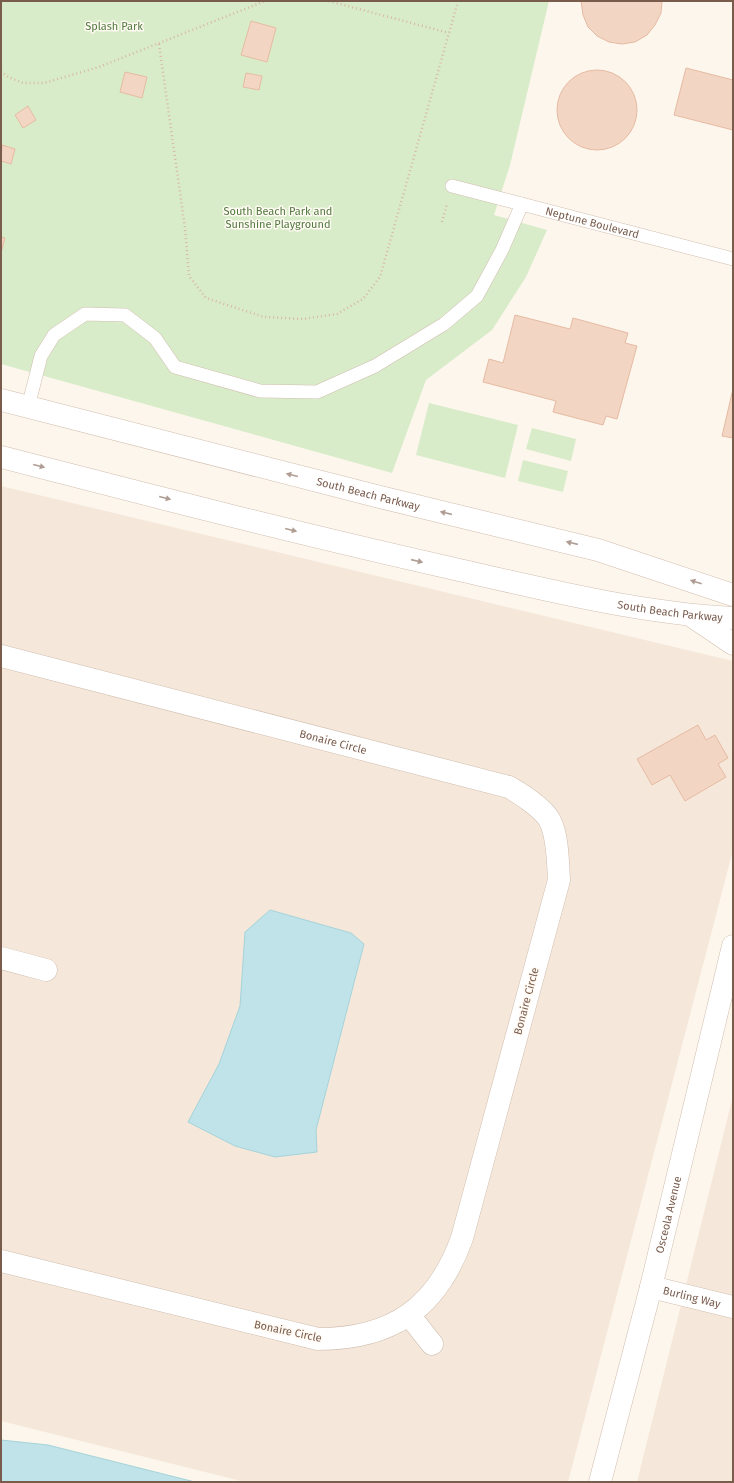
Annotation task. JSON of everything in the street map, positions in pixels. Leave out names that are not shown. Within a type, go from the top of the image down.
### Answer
[{"type":"street","name":"South Beach Parkway","points":[[1,400],[380,498],[598,550],[733,595]]},
{"type":"street","name":"South Beach Parkway","points":[[1,457],[358,547],[578,597],[690,616],[733,618]]},
{"type":"street","points":[[690,616],[733,644]]},
{"type":"street","name":"Bonaire Circle","points":[[1,656],[510,787],[528,799],[550,821],[558,852],[559,880],[462,1238],[454,1260],[442,1281],[427,1300],[409,1315],[388,1327],[366,1335],[342,1339],[318,1339],[1,1262]]},
{"type":"street","name":"Osceola Avenue","points":[[600,1482],[651,1287],[732,957]]},
{"type":"street","points":[[1,958],[46,970]]},
{"type":"street","name":"Burling Way","points":[[651,1287],[733,1307]]},
{"type":"street","points":[[409,1315],[432,1344]]},
{"type":"lane","name":"Neptune Boulevard","points":[[452,186],[733,259]]},
{"type":"lane","points":[[28,407],[41,356],[44,351],[54,335],[86,314],[125,316],[155,338],[175,367],[260,391],[317,392],[375,366],[444,324],[477,296],[502,250],[522,204]]},
{"type":"path","points":[[1,71],[8,77],[23,83],[44,83],[98,67],[265,1]]},
{"type":"path","points":[[329,1],[449,33]]},
{"type":"path","points":[[158,44],[185,228],[189,276],[206,298],[264,317],[303,319],[337,314],[363,299],[380,277],[458,1]]},
{"type":"shaded area","points":[[1,486],[733,661],[733,850],[568,1482],[245,1482],[1,1421]]},
{"type":"shaded area","points":[[733,1096],[733,1482],[637,1482]]},
{"type":"green space","name":"South Beach Park and Sunshine Playground","points":[[1,1],[549,1],[510,165],[494,215],[547,230],[526,277],[492,330],[426,380],[392,473],[1,364]]},
{"type":"green space","points":[[429,403],[518,425],[505,478],[416,455]]},
{"type":"green space","points":[[532,428],[576,439],[571,461],[526,449]]},
{"type":"green space","points":[[523,460],[568,471],[563,492],[518,481]]},
{"type":"water","points":[[270,910],[351,933],[364,944],[316,1130],[317,1152],[275,1157],[235,1146],[188,1122],[219,1064],[240,1006],[245,932]]},
{"type":"water","points":[[1,1440],[48,1445],[195,1482],[1,1482]]},
{"type":"building","points":[[581,1],[662,1],[661,13],[655,25],[647,35],[635,42],[622,44],[609,42],[597,36],[588,27],[583,15]]},
{"type":"building","points":[[251,21],[276,28],[267,62],[241,55]]},
{"type":"building","points":[[686,68],[733,80],[733,130],[674,115]]},
{"type":"building","points":[[597,70],[612,73],[625,82],[634,95],[637,110],[634,125],[625,138],[612,147],[597,150],[582,147],[569,138],[560,125],[557,110],[560,95],[569,82],[582,73]]},
{"type":"building","points":[[125,72],[147,77],[142,98],[120,92]]},
{"type":"building","points":[[246,73],[262,76],[259,90],[243,87]]},
{"type":"building","points":[[28,106],[36,120],[23,128],[15,115]]},
{"type":"building","points":[[2,145],[15,149],[11,164],[1,161]]},
{"type":"building","points":[[1,237],[5,238],[1,253]]},
{"type":"building","points":[[515,315],[570,329],[573,318],[628,333],[625,343],[637,346],[617,419],[606,416],[603,425],[553,412],[556,401],[483,382],[489,359],[503,363]]},
{"type":"building","points":[[733,389],[733,438],[722,436]]},
{"type":"building","points":[[698,725],[706,740],[715,735],[728,758],[718,764],[726,777],[685,801],[670,775],[652,785],[637,759]]},
{"type":"park label","name":"Splash Park","points":[[114,26]]}]
